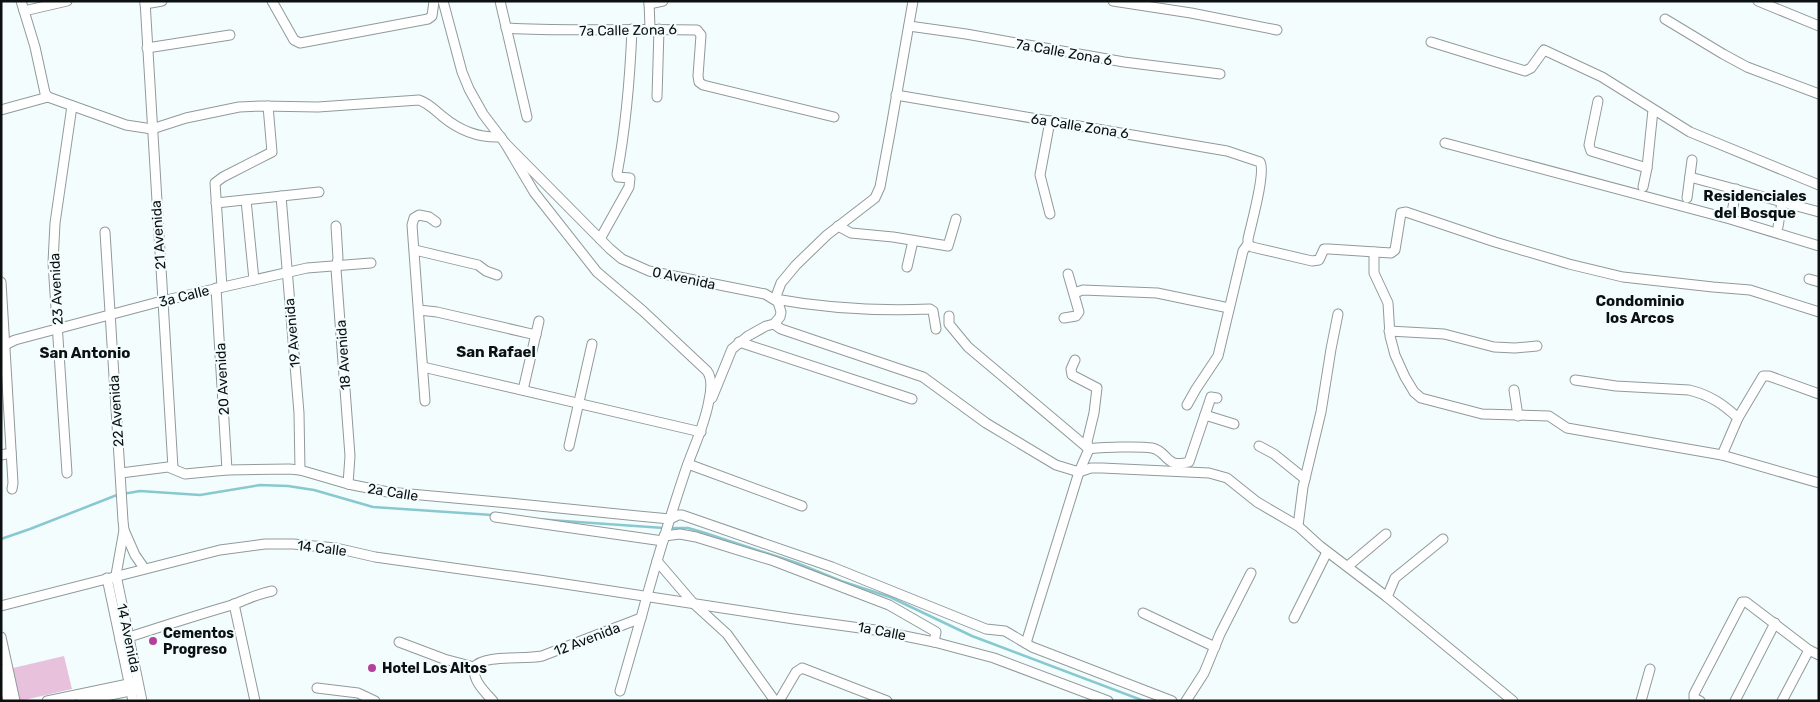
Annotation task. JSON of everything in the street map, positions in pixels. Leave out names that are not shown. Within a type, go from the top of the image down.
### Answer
[{"type":"street","points":[[20,1],[35,46],[45,93],[48,97]]},
{"type":"street","points":[[24,12],[67,1]]},
{"type":"street","points":[[145,3],[162,1]]},
{"type":"street","points":[[272,1],[294,40],[298,43],[428,19],[433,14],[434,1]]},
{"type":"street","name":"0 Avenida","points":[[443,1],[462,72],[469,89],[483,114],[503,140],[534,192],[597,272],[644,310],[707,371],[711,378],[709,401],[701,432],[669,519]]},
{"type":"street","points":[[500,1],[527,117]]},
{"type":"street","points":[[657,97],[655,29],[649,3],[663,1]]},
{"type":"street","points":[[913,1],[880,186],[875,198],[816,245],[789,273],[778,289],[775,299],[780,305],[782,312],[774,324],[788,332],[924,377],[986,423],[1056,465],[1079,472],[1095,468],[1215,474],[1227,478],[1257,502],[1298,526],[1327,552],[1387,597],[1513,701]]},
{"type":"street","points":[[1113,1],[1191,13],[1277,30]]},
{"type":"street","points":[[1758,1],[1819,26]]},
{"type":"street","name":"21 Avenida","points":[[145,3],[173,468]]},
{"type":"street","points":[[1665,20],[1747,67],[1819,94]]},
{"type":"street","name":"7a Calle Zona 6","points":[[909,26],[966,34],[1124,62],[1220,74]]},
{"type":"street","name":"7a Calle Zona 6","points":[[506,28],[552,31],[697,30],[700,32],[698,76],[699,82],[705,86],[834,117]]},
{"type":"street","points":[[600,239],[629,187],[630,178],[618,177],[617,174],[629,90],[632,29]]},
{"type":"street","points":[[147,48],[230,35]]},
{"type":"street","points":[[1431,42],[1524,71],[1531,68],[1544,50],[1594,73],[1690,132],[1819,185]]},
{"type":"street","name":"6a Calle Zona 6","points":[[896,95],[1227,151],[1249,157],[1262,164],[1261,182],[1248,244]]},
{"type":"street","points":[[1,110],[48,97],[126,125],[152,129],[212,112],[238,107],[318,107],[419,100],[429,105],[448,121],[471,134],[503,140]]},
{"type":"street","points":[[1598,101],[1589,145],[1590,151],[1647,168]]},
{"type":"street","name":"23 Avenida","points":[[67,473],[54,281],[55,231],[72,106]]},
{"type":"street","name":"20 Avenida","points":[[227,470],[215,186],[216,181],[272,152],[268,106]]},
{"type":"street","points":[[1643,187],[1647,168],[1653,110]]},
{"type":"street","points":[[1050,121],[1040,175],[1050,214]]},
{"type":"street","name":"0 Avenida","points":[[503,140],[600,239],[622,258],[649,271],[765,294],[775,299],[804,304],[841,307],[930,309],[933,311],[936,329]]},
{"type":"street","points":[[1445,143],[1730,219],[1819,246]]},
{"type":"street","points":[[1687,198],[1692,160]]},
{"type":"street","points":[[1690,177],[1819,212]]},
{"type":"street","points":[[1732,212],[1736,190]]},
{"type":"street","points":[[216,203],[319,192]]},
{"type":"street","name":"19 Avenida","points":[[281,196],[299,413],[300,470]]},
{"type":"street","points":[[246,200],[254,280]]},
{"type":"street","points":[[1778,227],[1782,202]]},
{"type":"street","points":[[1187,405],[1217,359],[1243,251],[1248,244],[1252,248],[1312,261],[1320,258],[1324,249],[1389,253],[1394,251],[1401,214],[1408,212],[1494,242],[1569,264],[1623,277],[1750,290],[1819,312]]},
{"type":"street","points":[[425,401],[412,225],[414,218],[418,215],[429,217],[436,222]]},
{"type":"street","points":[[838,226],[851,233],[948,246],[956,219]]},
{"type":"street","name":"18 Avenida","points":[[336,226],[338,258],[336,267],[350,456],[348,484]]},
{"type":"street","name":"22 Avenida","points":[[105,232],[124,530],[112,576]]},
{"type":"street","points":[[907,267],[913,241]]},
{"type":"street","points":[[415,250],[478,265],[486,271],[497,275]]},
{"type":"street","points":[[1374,252],[1374,273],[1388,303],[1390,331],[1400,367],[1414,392],[1421,398],[1476,413],[1549,416],[1567,428],[1722,455],[1819,483]]},
{"type":"street","name":"3a Calle","points":[[3,346],[15,340],[58,328],[219,287],[307,268],[371,263]]},
{"type":"street","points":[[1064,318],[1078,314],[1078,306],[1068,274]]},
{"type":"street","points":[[1809,279],[1819,282]]},
{"type":"street","points":[[1,282],[5,400],[11,453],[12,489]]},
{"type":"street","points":[[1074,293],[1083,290],[1157,293],[1229,308]]},
{"type":"street","points":[[419,310],[437,312],[536,335]]},
{"type":"street","points":[[1298,526],[1305,479],[1321,412],[1338,314]]},
{"type":"street","points":[[949,316],[948,324],[968,347],[1089,449],[1151,448],[1161,452],[1170,462],[1188,463],[1191,460],[1211,397],[1217,398]]},
{"type":"street","points":[[523,390],[539,321]]},
{"type":"street","name":"0 Avenida","points":[[709,401],[716,390],[730,353],[739,342],[757,331],[774,324]]},
{"type":"street","points":[[1390,331],[1444,334],[1494,347],[1537,346]]},
{"type":"street","points":[[739,342],[912,399]]},
{"type":"street","points":[[569,446],[592,344]]},
{"type":"street","points":[[1026,643],[1079,472],[1089,449],[1087,442],[1097,389],[1095,386],[1072,375],[1070,369],[1074,360]]},
{"type":"street","points":[[423,367],[701,432]]},
{"type":"street","points":[[1722,455],[1738,418],[1763,376],[1769,376],[1819,394]]},
{"type":"street","points":[[1575,380],[1616,386],[1689,390],[1716,399],[1738,418]]},
{"type":"street","points":[[1514,390],[1518,416]]},
{"type":"street","points":[[1205,415],[1234,424]]},
{"type":"street","points":[[1259,446],[1274,454],[1305,479]]},
{"type":"street","points":[[1,455],[11,453]]},
{"type":"street","points":[[688,464],[802,506]]},
{"type":"street","name":"2a Calle","points":[[121,476],[168,467],[185,474],[227,470],[289,469],[300,470],[348,484],[388,492],[430,497],[509,502],[669,519],[682,515],[832,566],[986,628],[1005,631],[1032,647],[1172,701]]},
{"type":"street","points":[[495,518],[664,537],[687,535],[715,542],[774,561],[876,599],[936,632],[934,642]]},
{"type":"street","points":[[620,691],[669,519]]},
{"type":"street","name":"22 Avenida","points":[[124,530],[135,555],[144,568]]},
{"type":"street","points":[[1348,566],[1386,534]]},
{"type":"street","points":[[1387,597],[1395,578],[1443,539]]},
{"type":"street","name":"14 Calle","points":[[1,606],[112,576],[220,550],[265,544],[293,544],[349,550],[376,557],[647,596]]},
{"type":"street","points":[[1294,618],[1327,552]]},
{"type":"street","points":[[657,562],[693,603],[727,634],[775,701]]},
{"type":"street","points":[[1186,701],[1202,677],[1251,573]]},
{"type":"street","name":"14 Avenida","points":[[112,576],[130,637],[135,686],[133,701]]},
{"type":"street","name":"14 Avenida","points":[[112,576],[120,640],[142,701]]},
{"type":"street","points":[[120,640],[234,604],[255,595],[272,592]]},
{"type":"street","name":"1a Calle","points":[[647,596],[808,621],[857,626],[934,642],[1024,668],[1108,701]]},
{"type":"street","points":[[1700,701],[1694,698],[1694,694],[1742,602],[1746,602],[1809,650],[1819,655]]},
{"type":"street","points":[[234,604],[255,701]]},
{"type":"street","points":[[1143,613],[1215,647]]},
{"type":"street","name":"12 Avenida","points":[[474,667],[478,662],[488,659],[542,656],[641,618]]},
{"type":"street","points":[[1735,701],[1775,623]]},
{"type":"street","points":[[1,637],[15,701]]},
{"type":"street","points":[[399,642],[444,659],[474,667],[477,681],[493,701]]},
{"type":"street","points":[[1782,701],[1809,650]]},
{"type":"street","points":[[778,701],[796,672],[802,668],[887,701]]},
{"type":"street","points":[[1,669],[8,701]]},
{"type":"street","points":[[1640,701],[1650,669]]},
{"type":"street","points":[[47,701],[135,686]]},
{"type":"street","points":[[81,701],[135,686]]},
{"type":"street","points":[[317,688],[358,693],[375,701]]},
{"type":"shaded area","points":[[64,656],[72,689],[20,701],[13,668]]},
{"type":"waterway","points":[[1,539],[117,495],[140,491],[200,495],[260,485],[288,486],[314,490],[373,507],[492,515]]},
{"type":"waterway","points":[[535,519],[664,528]]},
{"type":"waterway","points":[[670,528],[688,528],[797,563],[841,581],[890,597],[972,636],[1144,701]]},
{"type":"place","name":"Cementos Progreso","points":[[153,641]]},
{"type":"place","name":"Hotel Los Altos","points":[[372,668]]},
{"type":"district","name":"Residenciales del Bosque","points":[[1755,204]]},
{"type":"district","name":"Condominio los Arcos","points":[[1640,310]]},
{"type":"district","name":"San Rafael","points":[[496,352]]},
{"type":"district","name":"San Antonio","points":[[85,353]]}]
